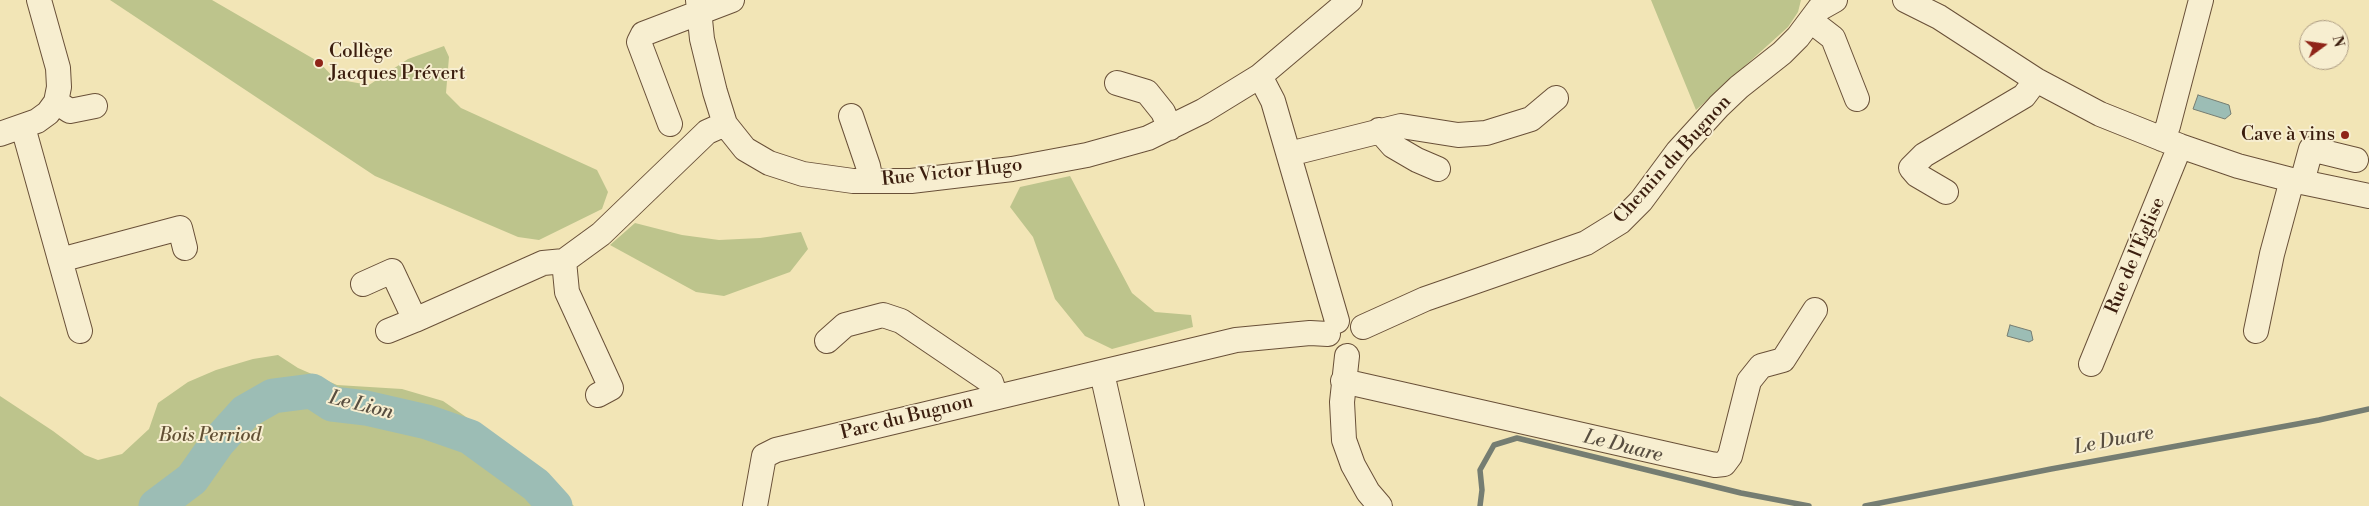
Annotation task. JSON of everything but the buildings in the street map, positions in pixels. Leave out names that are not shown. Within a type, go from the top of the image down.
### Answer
[{"type":"street","points":[[0,134],[37,122],[48,113],[56,102],[59,86],[58,68],[38,0]]},
{"type":"street","points":[[670,124],[639,42],[643,34],[699,6],[732,0]]},
{"type":"street","name":"Rue Victor Hugo","points":[[699,6],[708,66],[725,124],[745,149],[769,163],[803,174],[828,179],[870,182],[918,181],[1022,167],[1124,146],[1170,128],[1260,76],[1350,0]]},
{"type":"street","points":[[1905,0],[1939,17],[2036,80],[2100,114],[2171,143],[2238,166],[2369,196]]},
{"type":"street","name":"Rue de l'Église","points":[[2091,364],[2171,143],[2168,126],[2201,0]]},
{"type":"street","points":[[1821,7],[1857,100]]},
{"type":"street","name":"Chemin du Bugnon","points":[[1363,328],[1392,312],[1425,299],[1586,243],[1620,222],[1641,201],[1678,151],[1719,106],[1739,87],[1782,53],[1821,7]]},
{"type":"street","points":[[1260,76],[1273,101],[1289,154],[1332,327],[1328,342],[1332,350],[1339,355],[1357,354],[1363,346],[1365,337],[1363,328],[1356,321],[1346,318],[1332,327]]},
{"type":"street","points":[[1946,192],[1917,175],[1911,168],[1924,156],[2024,96],[2036,80]]},
{"type":"street","points":[[1117,83],[1147,92],[1163,112],[1170,128]]},
{"type":"street","points":[[1289,154],[1401,126],[1458,135],[1486,133],[1531,119],[1556,98]]},
{"type":"street","points":[[56,102],[70,111],[95,106]]},
{"type":"street","points":[[852,116],[868,166],[870,182]]},
{"type":"street","points":[[388,331],[543,263],[564,261],[601,234],[707,132],[725,124]]},
{"type":"street","points":[[23,127],[80,332]]},
{"type":"street","points":[[1379,130],[1393,146],[1416,160],[1438,169]]},
{"type":"street","points":[[2256,331],[2272,254],[2297,181],[2312,150],[2356,160]]},
{"type":"street","points":[[60,260],[180,228],[185,248]]},
{"type":"street","points":[[564,261],[567,292],[611,388],[598,395]]},
{"type":"street","points":[[363,284],[392,271],[414,320]]},
{"type":"street","points":[[1343,381],[1715,465],[1724,464],[1730,456],[1749,381],[1761,366],[1783,360],[1815,310]]},
{"type":"street","points":[[827,341],[845,325],[883,315],[900,322],[991,382],[996,397]]},
{"type":"street","name":"Parc du Bugnon","points":[[754,506],[764,456],[776,450],[1236,340],[1310,333],[1332,327]]},
{"type":"street","points":[[1347,356],[1343,381],[1344,440],[1353,465],[1368,492],[1380,506]]},
{"type":"street","points":[[1102,373],[1132,506]]},
{"type":"green space","points":[[110,0],[212,0],[319,62],[335,79],[369,85],[408,59],[444,46],[449,57],[446,93],[461,108],[597,170],[608,192],[602,209],[539,240],[518,237],[375,176]]},
{"type":"green space","points":[[1651,0],[1801,0],[1798,12],[1788,27],[1696,110]]},
{"type":"green space","points":[[1070,176],[1132,293],[1155,312],[1191,315],[1193,327],[1112,349],[1085,336],[1055,299],[1033,237],[1010,207],[1020,187]]},
{"type":"green space","points":[[635,223],[682,235],[719,240],[760,238],[801,232],[808,249],[790,272],[724,296],[696,292],[610,245]]},
{"type":"green space","name":"Bois Perriod","points":[[278,355],[298,368],[337,385],[402,389],[443,401],[515,451],[574,506],[0,506],[0,396],[85,455],[98,460],[122,454],[149,429],[158,403],[188,382],[216,370],[253,359]]},
{"type":"water","points":[[2198,95],[2229,105],[2231,114],[2225,119],[2193,109]]},
{"type":"water","points":[[2010,325],[2031,331],[2033,340],[2029,342],[2007,336]]},
{"type":"waterway","name":"Le Lion","points":[[156,506],[192,479],[218,442],[245,412],[273,396],[312,391],[332,404],[366,408],[427,422],[470,437],[536,485],[555,506]]},
{"type":"waterway","name":"Le Duare","points":[[1865,506],[2369,409]]},
{"type":"waterway","name":"Le Duare","points":[[1480,506],[1482,490],[1480,470],[1494,445],[1517,438],[1741,493],[1809,506]]},
{"type":"place","name":"Collège Jacques Prévert","points":[[319,63]]},
{"type":"place","name":"Cave à vins","points":[[2345,135]]}]
